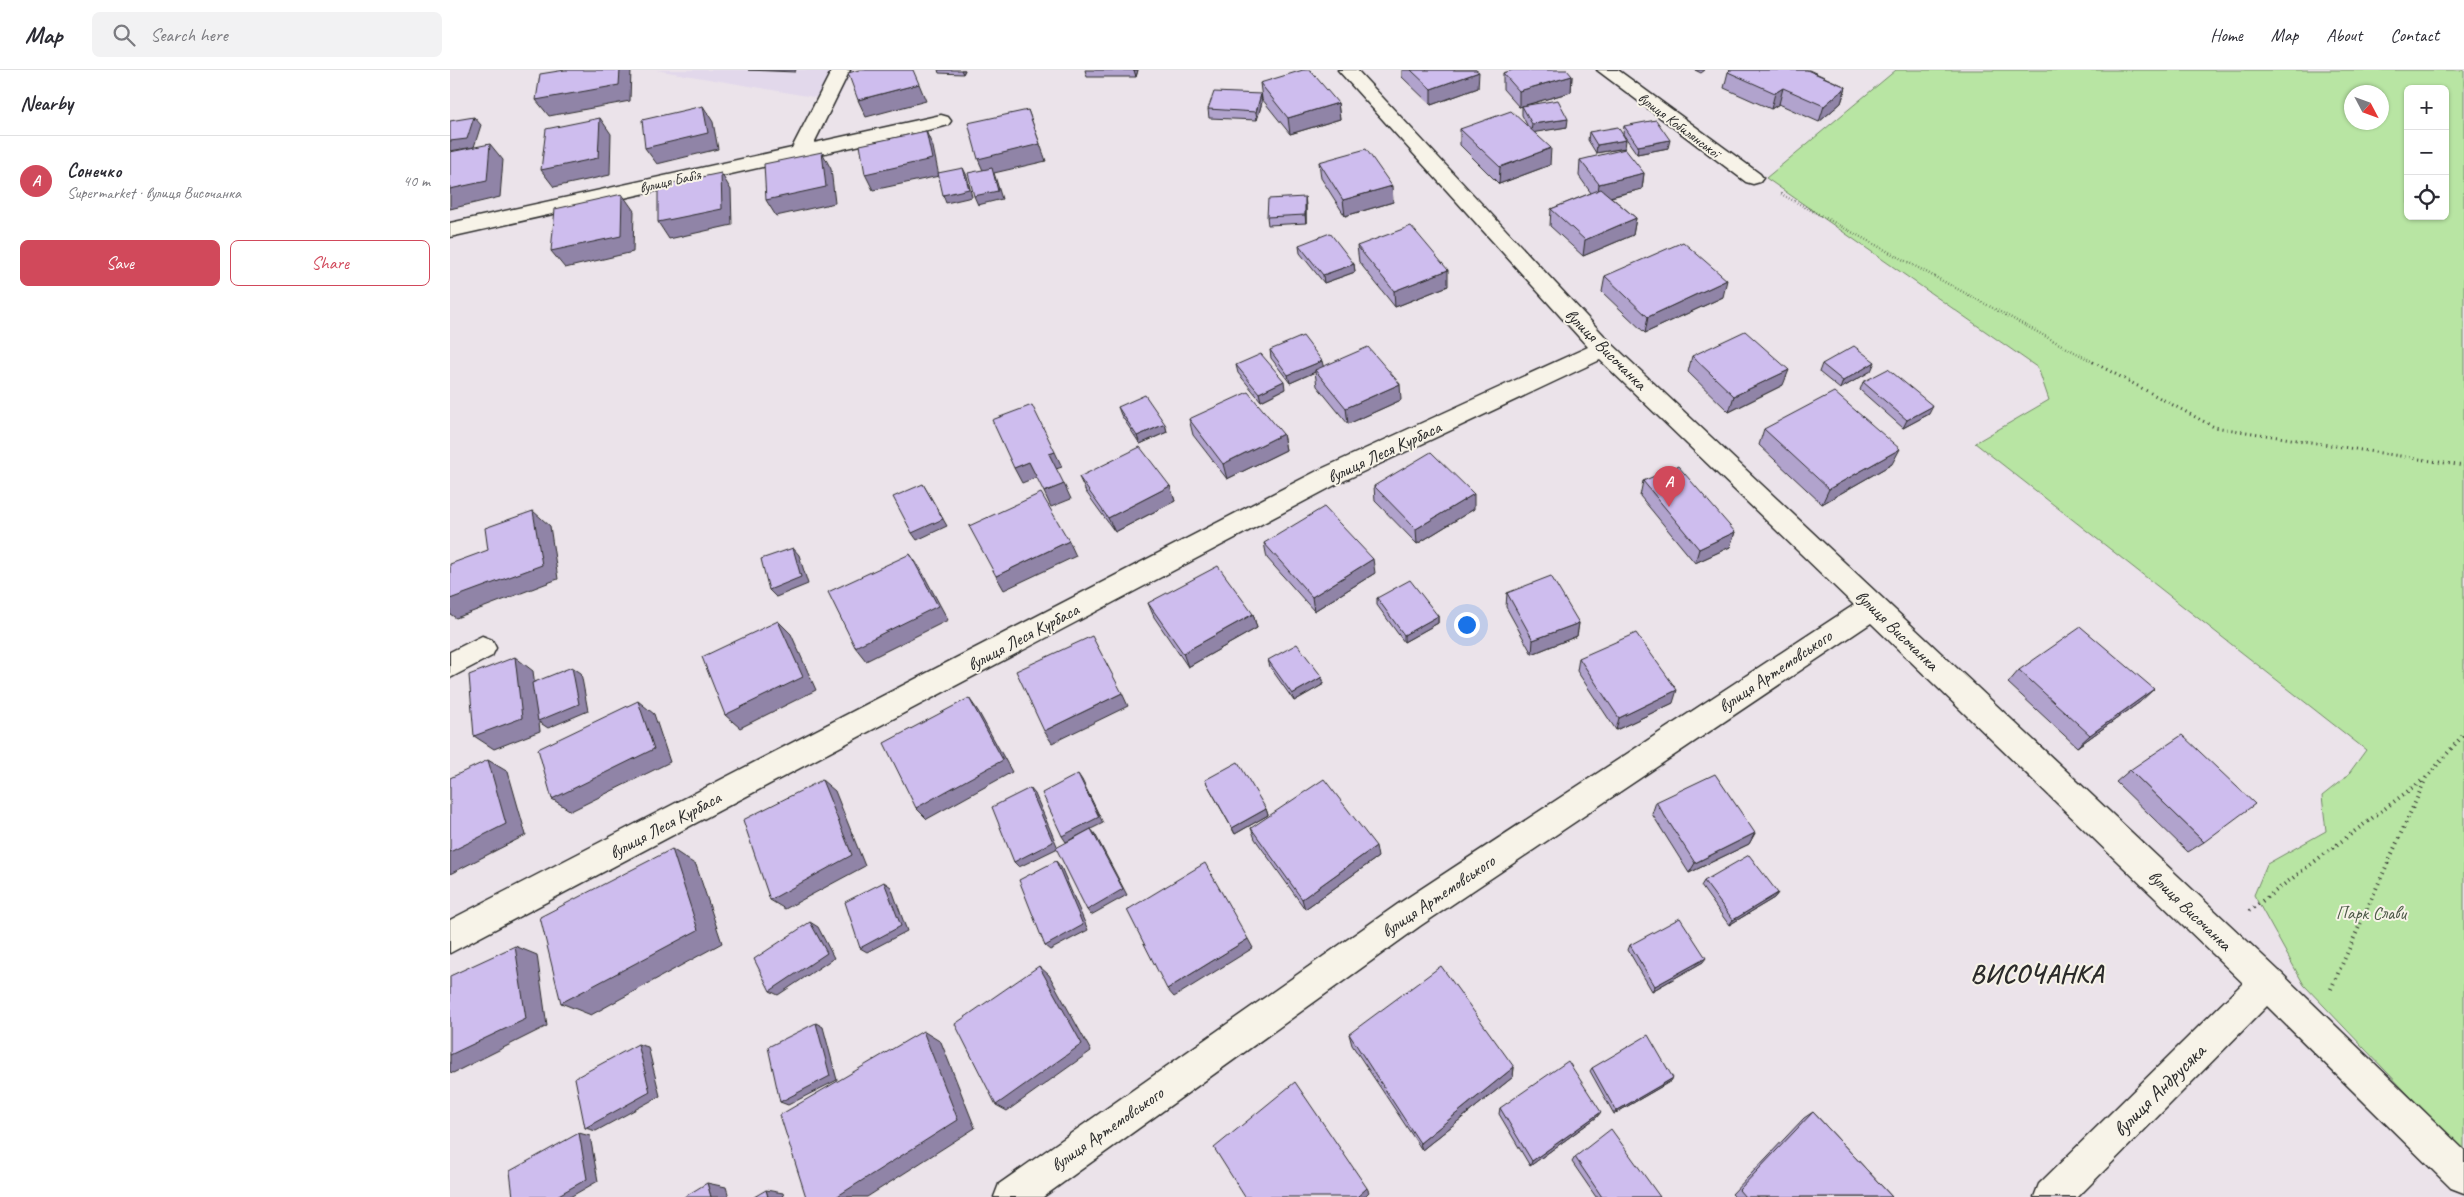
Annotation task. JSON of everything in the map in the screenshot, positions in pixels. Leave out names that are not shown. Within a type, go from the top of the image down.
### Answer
[{"type":"street","points":[[799,153],[842,70]]},
{"type":"street","name":"вулиця Височанка","points":[[1347,70],[1603,349],[2217,935],[2464,1175]]},
{"type":"street","name":"вулиця Кобилянської","points":[[1606,70],[1753,178]]},
{"type":"street","name":"вулиця Бабія","points":[[450,230],[941,121]]},
{"type":"street","name":"вулиця Леся Курбаса","points":[[450,937],[1328,478],[1603,349]]},
{"type":"street","name":"вулиця Артемовського","points":[[1012,1197],[1409,915],[1872,606]]},
{"type":"street","points":[[450,666],[482,648]]},
{"type":"street","name":"вулиця Андрусяка","points":[[2052,1197],[2267,983]]},
{"type":"path","points":[[1753,178],[2214,427],[2464,466]]},
{"type":"path","points":[[2217,935],[2426,778],[2464,734]]},
{"type":"path","points":[[2314,1029],[2426,778]]},
{"type":"shaded area","points":[[656,70],[853,70],[837,101]]},
{"type":"green space","name":"Парк Слави","points":[[1896,70],[2464,70],[2464,1153],[2304,985],[2254,895],[2267,864],[2326,831],[2322,796],[2347,776],[2366,750],[1975,443],[2049,400],[2038,368],[1766,178]]},
{"type":"building","points":[[565,70],[620,70],[619,85],[536,100],[540,74]]},
{"type":"building","points":[[859,70],[913,70],[919,84],[858,100],[848,73]]},
{"type":"building","points":[[1303,70],[1310,70],[1338,103],[1288,118],[1260,83]]},
{"type":"building","points":[[1411,70],[1476,70],[1479,72],[1431,89]]},
{"type":"building","points":[[1513,70],[1567,70],[1572,76],[1519,91],[1503,73]]},
{"type":"building","points":[[1730,70],[1807,70],[1846,87],[1824,106],[1783,88],[1775,93],[1728,72]]},
{"type":"building","points":[[1214,92],[1261,94],[1256,112],[1208,109]]},
{"type":"building","points":[[1558,100],[1568,119],[1532,124],[1522,106]]},
{"type":"building","points":[[703,106],[708,133],[645,148],[642,120]]},
{"type":"building","points":[[1028,110],[1040,144],[978,159],[968,123]]},
{"type":"building","points":[[1511,111],[1551,148],[1500,167],[1460,129]]},
{"type":"building","points":[[474,117],[467,139],[450,141],[450,121]]},
{"type":"building","points":[[600,118],[598,158],[541,170],[546,129]]},
{"type":"building","points":[[1656,120],[1670,140],[1638,146],[1624,126]]},
{"type":"building","points":[[1618,127],[1626,140],[1597,145],[1589,132]]},
{"type":"building","points":[[926,131],[932,159],[865,174],[860,145]]},
{"type":"building","points":[[490,144],[487,181],[450,189],[450,152]]},
{"type":"building","points":[[1366,149],[1392,186],[1343,200],[1319,162]]},
{"type":"building","points":[[1625,149],[1644,173],[1599,184],[1580,160]]},
{"type":"building","points":[[822,152],[826,187],[766,200],[764,164]]},
{"type":"building","points":[[963,168],[969,189],[943,195],[938,173]]},
{"type":"building","points":[[992,168],[998,191],[974,196],[968,173]]},
{"type":"building","points":[[721,173],[722,209],[658,222],[658,186]]},
{"type":"building","points":[[1601,189],[1636,218],[1585,240],[1551,209]]},
{"type":"building","points":[[622,194],[621,236],[551,251],[555,209]]},
{"type":"building","points":[[1305,197],[1305,215],[1267,217],[1268,199]]},
{"type":"building","points":[[1411,226],[1448,270],[1394,291],[1357,246]]},
{"type":"building","points":[[1330,233],[1354,264],[1323,275],[1299,245]]},
{"type":"building","points":[[1683,242],[1727,280],[1648,317],[1605,276]]},
{"type":"building","points":[[1745,331],[1789,370],[1734,396],[1692,356]]},
{"type":"building","points":[[1303,336],[1322,361],[1288,375],[1270,350]]},
{"type":"building","points":[[1854,346],[1875,362],[1843,381],[1822,364]]},
{"type":"building","points":[[1368,347],[1400,384],[1346,408],[1315,370]]},
{"type":"building","points":[[1261,354],[1284,381],[1259,393],[1236,365]]},
{"type":"building","points":[[1888,369],[1933,406],[1907,420],[1863,382]]},
{"type":"building","points":[[1248,392],[1283,434],[1223,464],[1189,419]]},
{"type":"building","points":[[1834,392],[1900,449],[1829,489],[1764,429]]},
{"type":"building","points":[[1145,395],[1165,424],[1137,436],[1118,407]]},
{"type":"building","points":[[1032,405],[1055,452],[1049,454],[1064,484],[1044,492],[1029,462],[1014,468],[992,420]]},
{"type":"building","points":[[1140,447],[1170,486],[1108,518],[1079,477]]},
{"type":"building","points":[[1431,452],[1474,494],[1416,529],[1374,486]]},
{"type":"building","points":[[1678,466],[1735,532],[1699,549],[1643,481]]},
{"type":"building","points":[[923,484],[943,519],[912,533],[893,497]]},
{"type":"building","points":[[1041,493],[1069,541],[996,576],[969,526]]},
{"type":"building","points":[[1324,507],[1373,559],[1312,597],[1264,543]]},
{"type":"building","points":[[533,511],[542,565],[450,599],[450,564],[488,550],[485,528]]},
{"type":"building","points":[[793,548],[801,577],[769,590],[761,559]]},
{"type":"building","points":[[910,554],[938,606],[855,647],[828,592]]},
{"type":"building","points":[[1218,566],[1253,614],[1183,653],[1148,603]]},
{"type":"building","points":[[1551,576],[1579,623],[1533,640],[1507,593]]},
{"type":"building","points":[[1410,580],[1438,616],[1404,635],[1377,598]]},
{"type":"building","points":[[778,621],[803,677],[725,715],[702,657]]},
{"type":"building","points":[[2081,627],[2154,689],[2090,735],[2019,670]]},
{"type":"building","points":[[1636,633],[1677,690],[1619,718],[1579,658]]},
{"type":"building","points":[[1092,636],[1122,693],[1044,731],[1016,671]]},
{"type":"building","points":[[1297,644],[1322,677],[1292,694],[1268,660]]},
{"type":"building","points":[[515,657],[522,718],[474,736],[469,675]]},
{"type":"building","points":[[572,667],[579,704],[538,721],[532,683]]},
{"type":"building","points":[[969,698],[1003,760],[916,808],[884,743]]},
{"type":"building","points":[[638,701],[654,749],[552,799],[538,749]]},
{"type":"building","points":[[2182,735],[2255,804],[2204,842],[2130,770]]},
{"type":"building","points":[[488,760],[506,824],[450,852],[450,778]]},
{"type":"building","points":[[1238,762],[1266,809],[1232,828],[1205,780]]},
{"type":"building","points":[[1078,774],[1099,817],[1062,836],[1042,793]]},
{"type":"building","points":[[1715,774],[1755,833],[1695,863],[1656,802]]},
{"type":"building","points":[[1324,779],[1376,846],[1302,899],[1251,828]]},
{"type":"building","points":[[822,780],[852,855],[770,900],[743,820]]},
{"type":"building","points":[[1030,788],[1053,842],[1014,862],[992,807]]},
{"type":"building","points":[[1091,829],[1123,889],[1087,910],[1056,848]]},
{"type":"building","points":[[672,849],[698,930],[561,1003],[540,917]]},
{"type":"building","points":[[1749,855],[1778,893],[1733,920],[1704,881]]},
{"type":"building","points":[[1056,861],[1083,925],[1045,946],[1019,880]]},
{"type":"building","points":[[1205,863],[1248,939],[1167,989],[1127,910]]},
{"type":"building","points":[[884,882],[901,926],[860,948],[845,902]]},
{"type":"building","points":[[1680,918],[1706,958],[1655,986],[1630,945]]},
{"type":"building","points":[[810,922],[827,953],[770,991],[754,959]]},
{"type":"building","points":[[515,946],[526,1019],[450,1055],[450,976]]},
{"type":"building","points":[[1039,966],[1082,1044],[996,1105],[955,1024]]},
{"type":"building","points":[[1441,966],[1514,1067],[1420,1143],[1349,1034]]},
{"type":"building","points":[[816,1023],[830,1076],[780,1102],[768,1047]]},
{"type":"building","points":[[923,1031],[958,1120],[836,1197],[806,1197],[780,1115]]},
{"type":"building","points":[[1648,1035],[1673,1078],[1616,1111],[1592,1068]]},
{"type":"building","points":[[638,1044],[650,1092],[585,1128],[575,1078]]},
{"type":"building","points":[[1568,1061],[1601,1112],[1532,1161],[1500,1108]]},
{"type":"building","points":[[1295,1082],[1367,1188],[1357,1197],[1245,1197],[1214,1148]]},
{"type":"building","points":[[1813,1112],[1892,1197],[1745,1197],[1739,1190]]},
{"type":"building","points":[[1611,1129],[1660,1197],[1602,1197],[1575,1157]]},
{"type":"building","points":[[579,1133],[587,1179],[555,1197],[513,1197],[510,1171]]},
{"type":"building","points":[[707,1183],[711,1197],[684,1197]]},
{"type":"building","points":[[766,1190],[768,1197],[754,1197]]},
{"type":"place","name":"Сонечко","points":[[1669,507]]},
{"type":"district","name":"ВИСОЧАНКА","points":[[2037,973]]}]
